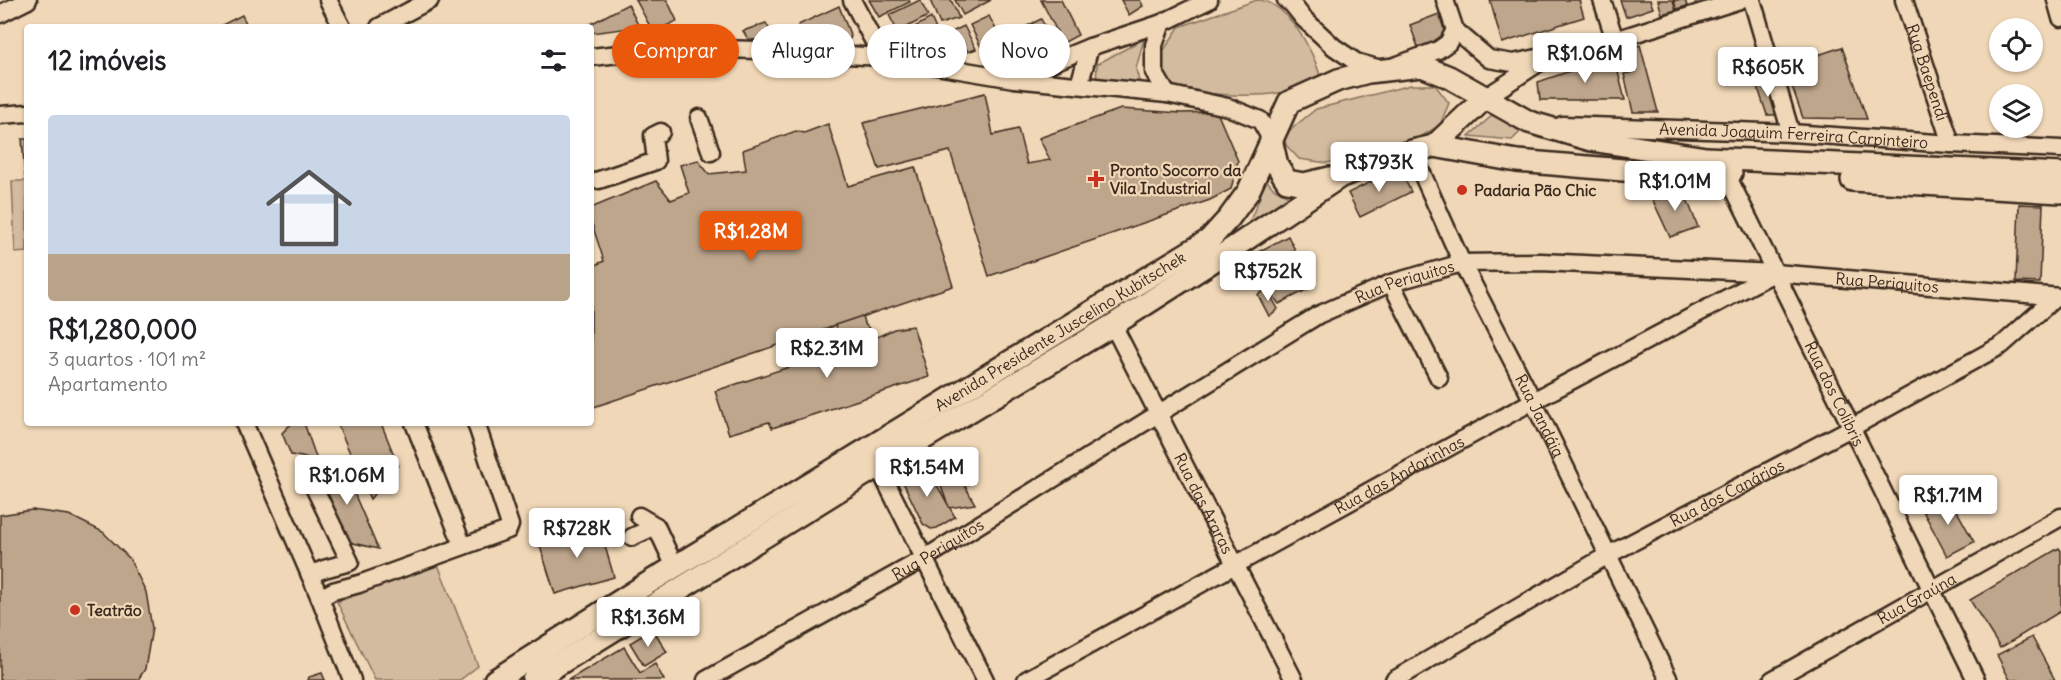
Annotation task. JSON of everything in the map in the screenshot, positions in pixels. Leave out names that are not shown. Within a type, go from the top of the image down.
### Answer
[{"type":"main road","name":"Avenida Presidente Juscelino Kubitschek","points":[[495,680],[1209,240],[1229,219],[1248,192],[1289,102],[1338,80],[1384,70],[1422,66],[1449,76],[1528,122],[1591,140],[1706,158],[2061,174]]},
{"type":"main road","points":[[1434,146],[1486,96]]},
{"type":"main road","points":[[1271,139],[1277,165],[1287,181],[1304,184],[1341,176]]},
{"type":"main road","name":"Avenida Presidente Juscelino Kubitschek","points":[[533,680],[878,466],[1113,325],[1341,176],[1412,151],[1434,146],[1517,161],[1623,170],[1726,173],[2061,192]]},
{"type":"street","points":[[0,14],[28,0]]},
{"type":"street","points":[[328,0],[340,24]]},
{"type":"street","points":[[385,24],[430,0]]},
{"type":"street","points":[[852,0],[867,28]]},
{"type":"street","points":[[1014,79],[1090,47],[1162,23],[1209,0]]},
{"type":"street","points":[[1286,0],[1334,47],[1356,62],[1384,70],[1438,50],[1448,43],[1455,30]]},
{"type":"street","points":[[1445,0],[1455,30],[1489,59],[1513,63],[1615,40],[1740,0]]},
{"type":"street","points":[[1602,0],[1615,40]]},
{"type":"street","points":[[1752,0],[1791,133]]},
{"type":"street","name":"Rua Baependi","points":[[1904,0],[1951,144]]},
{"type":"street","points":[[2056,0],[2061,18]]},
{"type":"street","points":[[1162,23],[1154,45],[1154,72],[1167,94]]},
{"type":"street","points":[[1079,86],[1090,47]]},
{"type":"street","points":[[594,57],[677,48],[867,56]]},
{"type":"street","points":[[1486,96],[1551,56]]},
{"type":"street","points":[[967,71],[1014,79],[1167,94],[1228,107],[1260,120],[1271,139]]},
{"type":"street","points":[[0,115],[24,113]]},
{"type":"street","points":[[699,118],[711,152]]},
{"type":"street","name":"Avenida Joaquim Ferreira Carpinteiro","points":[[1528,122],[1582,127],[1791,133],[1951,144],[2061,148]]},
{"type":"street","points":[[599,180],[656,161],[653,136],[661,132]]},
{"type":"street","name":"Rua Jandáia","points":[[1412,151],[1462,263],[1533,401],[1669,680]]},
{"type":"street","name":"Rua dos Colibris","points":[[1726,173],[1976,680]]},
{"type":"street","name":"Rua Periquitos","points":[[706,680],[925,558],[1318,315],[1390,283],[1462,263],[1541,262],[1775,273],[2058,297]]},
{"type":"street","name":"Rua das Andorinhas","points":[[1026,680],[1533,401],[1775,273]]},
{"type":"street","points":[[1390,283],[1439,378]]},
{"type":"street","name":"Rua dos Canários","points":[[1394,680],[1608,555],[1851,428],[2002,345],[2058,297]]},
{"type":"street","name":"Rua das Araras","points":[[1113,325],[1294,680]]},
{"type":"street","points":[[245,426],[320,598],[352,680]]},
{"type":"street","points":[[415,426],[463,546]]},
{"type":"street","points":[[320,598],[333,591],[359,584],[508,530],[510,525],[477,426]]},
{"type":"street","points":[[878,466],[985,680]]},
{"type":"street","points":[[312,483],[359,584]]},
{"type":"street","points":[[639,516],[656,526],[675,567]]},
{"type":"street","name":"Rua Graúna","points":[[1772,680],[2061,517]]},
{"type":"street","points":[[632,537],[656,526]]},
{"type":"street","points":[[310,575],[350,562]]},
{"type":"shaded area","points":[[1257,0],[1268,2],[1288,17],[1305,41],[1320,76],[1304,86],[1275,94],[1205,94],[1174,91],[1158,59],[1179,27]]},
{"type":"shaded area","points":[[1144,39],[1136,69],[1141,89],[1096,85],[1097,64]]},
{"type":"shaded area","points":[[1411,85],[1435,85],[1449,103],[1440,125],[1416,140],[1327,163],[1299,159],[1286,145],[1284,135],[1316,109]]},
{"type":"shaded area","points":[[1495,113],[1520,132],[1512,140],[1469,136]]},
{"type":"shaded area","points":[[1264,177],[1273,188],[1294,199],[1245,232],[1260,197]]},
{"type":"shaded area","points":[[12,181],[24,181],[24,252],[15,253]]},
{"type":"shaded area","points":[[437,562],[478,666],[460,680],[375,680],[337,602]]},
{"type":"building","points":[[636,0],[667,0],[677,21],[670,24],[649,24]]},
{"type":"building","points":[[869,0],[909,0],[910,2],[879,17]]},
{"type":"building","points":[[920,0],[928,16],[913,24],[894,24],[889,15]]},
{"type":"building","points":[[930,0],[951,0],[959,18],[940,24]]},
{"type":"building","points":[[955,0],[991,0],[963,15]]},
{"type":"building","points":[[1041,0],[1061,0],[1078,35],[1070,39],[1070,24],[1053,24]]},
{"type":"building","points":[[1121,0],[1140,0],[1143,6],[1129,15]]},
{"type":"building","points":[[1490,0],[1579,0],[1584,17],[1502,43]]},
{"type":"building","points":[[1620,0],[1650,0],[1653,8],[1626,17]]},
{"type":"building","points":[[1658,0],[1673,0],[1676,10],[1662,14]]},
{"type":"building","points":[[1674,0],[1685,0],[1687,6],[1676,9]]},
{"type":"building","points":[[628,4],[638,24],[612,24],[612,30],[594,33],[594,24],[591,24]]},
{"type":"building","points":[[839,6],[846,24],[800,24]]},
{"type":"building","points":[[1439,14],[1447,38],[1418,47],[1410,25]]},
{"type":"building","points":[[242,15],[246,24],[224,24]]},
{"type":"building","points":[[989,16],[993,24],[979,24],[979,43],[970,25]]},
{"type":"building","points":[[931,18],[934,24],[920,24]]},
{"type":"building","points":[[1041,19],[1044,24],[1031,24]]},
{"type":"building","points":[[751,28],[751,39],[748,39],[743,31]]},
{"type":"building","points":[[967,32],[976,49],[968,52],[967,50]]},
{"type":"building","points":[[1640,45],[1658,112],[1633,112],[1624,74],[1634,72],[1628,50]]},
{"type":"building","points":[[1842,47],[1867,119],[1803,118],[1785,66]]},
{"type":"building","points":[[1614,56],[1625,100],[1540,100],[1538,82]]},
{"type":"building","points":[[1769,81],[1778,115],[1767,115],[1757,85]]},
{"type":"building","name":"Pronto Socorro da Vila Industrial","points":[[985,93],[993,135],[1018,129],[1027,164],[1050,160],[1039,138],[1121,109],[1181,113],[1217,112],[1238,161],[1231,189],[1210,200],[989,276],[950,151],[879,169],[863,123]]},
{"type":"building","points":[[828,124],[848,186],[915,167],[953,286],[594,407],[594,266],[604,261],[594,230],[594,207],[656,181],[671,200],[689,193],[680,165],[698,160],[709,174],[746,170],[743,150],[796,131],[804,133]]},
{"type":"building","points":[[22,139],[24,139],[24,164]]},
{"type":"building","points":[[1389,173],[1403,176],[1411,192],[1360,217],[1348,193]]},
{"type":"building","points":[[1649,192],[1685,194],[1698,227],[1670,237]]},
{"type":"building","points":[[2019,204],[2043,205],[2040,283],[2016,282]]},
{"type":"building","points":[[1288,236],[1295,250],[1249,276],[1241,261]]},
{"type":"building","points":[[1301,275],[1308,289],[1279,304],[1271,293]]},
{"type":"building","points":[[1267,289],[1278,309],[1269,316],[1258,295]]},
{"type":"building","points":[[862,316],[864,323],[877,337],[894,329],[913,326],[929,377],[772,428],[769,422],[729,434],[715,391],[845,349],[835,325]]},
{"type":"building","points":[[289,426],[305,426],[317,460],[291,455],[282,433]]},
{"type":"building","points":[[338,426],[382,426],[398,465],[370,499]]},
{"type":"building","points":[[339,458],[378,549],[349,542],[321,478]]},
{"type":"building","points":[[950,459],[975,504],[949,508],[934,467]]},
{"type":"building","points":[[925,464],[955,517],[931,529],[923,524],[901,478]]},
{"type":"building","points":[[1948,495],[1974,542],[1947,556],[1922,509]]},
{"type":"building","name":"Teatrão","points":[[32,510],[69,515],[103,532],[129,558],[146,592],[152,628],[145,669],[138,680],[0,680],[0,515]]},
{"type":"building","points":[[598,522],[614,577],[555,594],[539,543]]},
{"type":"building","points":[[2059,548],[2061,551],[2061,611],[2000,648],[1970,600]]},
{"type":"building","points":[[653,629],[667,652],[644,666],[630,643]]},
{"type":"building","points":[[2032,637],[2055,680],[2010,680],[1997,655]]},
{"type":"building","points":[[624,647],[640,673],[655,664],[664,680],[568,680]]},
{"type":"building","points":[[322,673],[325,680],[308,680],[309,677]]},
{"type":"place","name":"Pronto Socorro da Vila Industrial","points":[[1096,179]]},
{"type":"place","name":"Padaria Pão Chic","points":[[1462,190]]},
{"type":"place","name":"Teatrão","points":[[75,610]]}]
